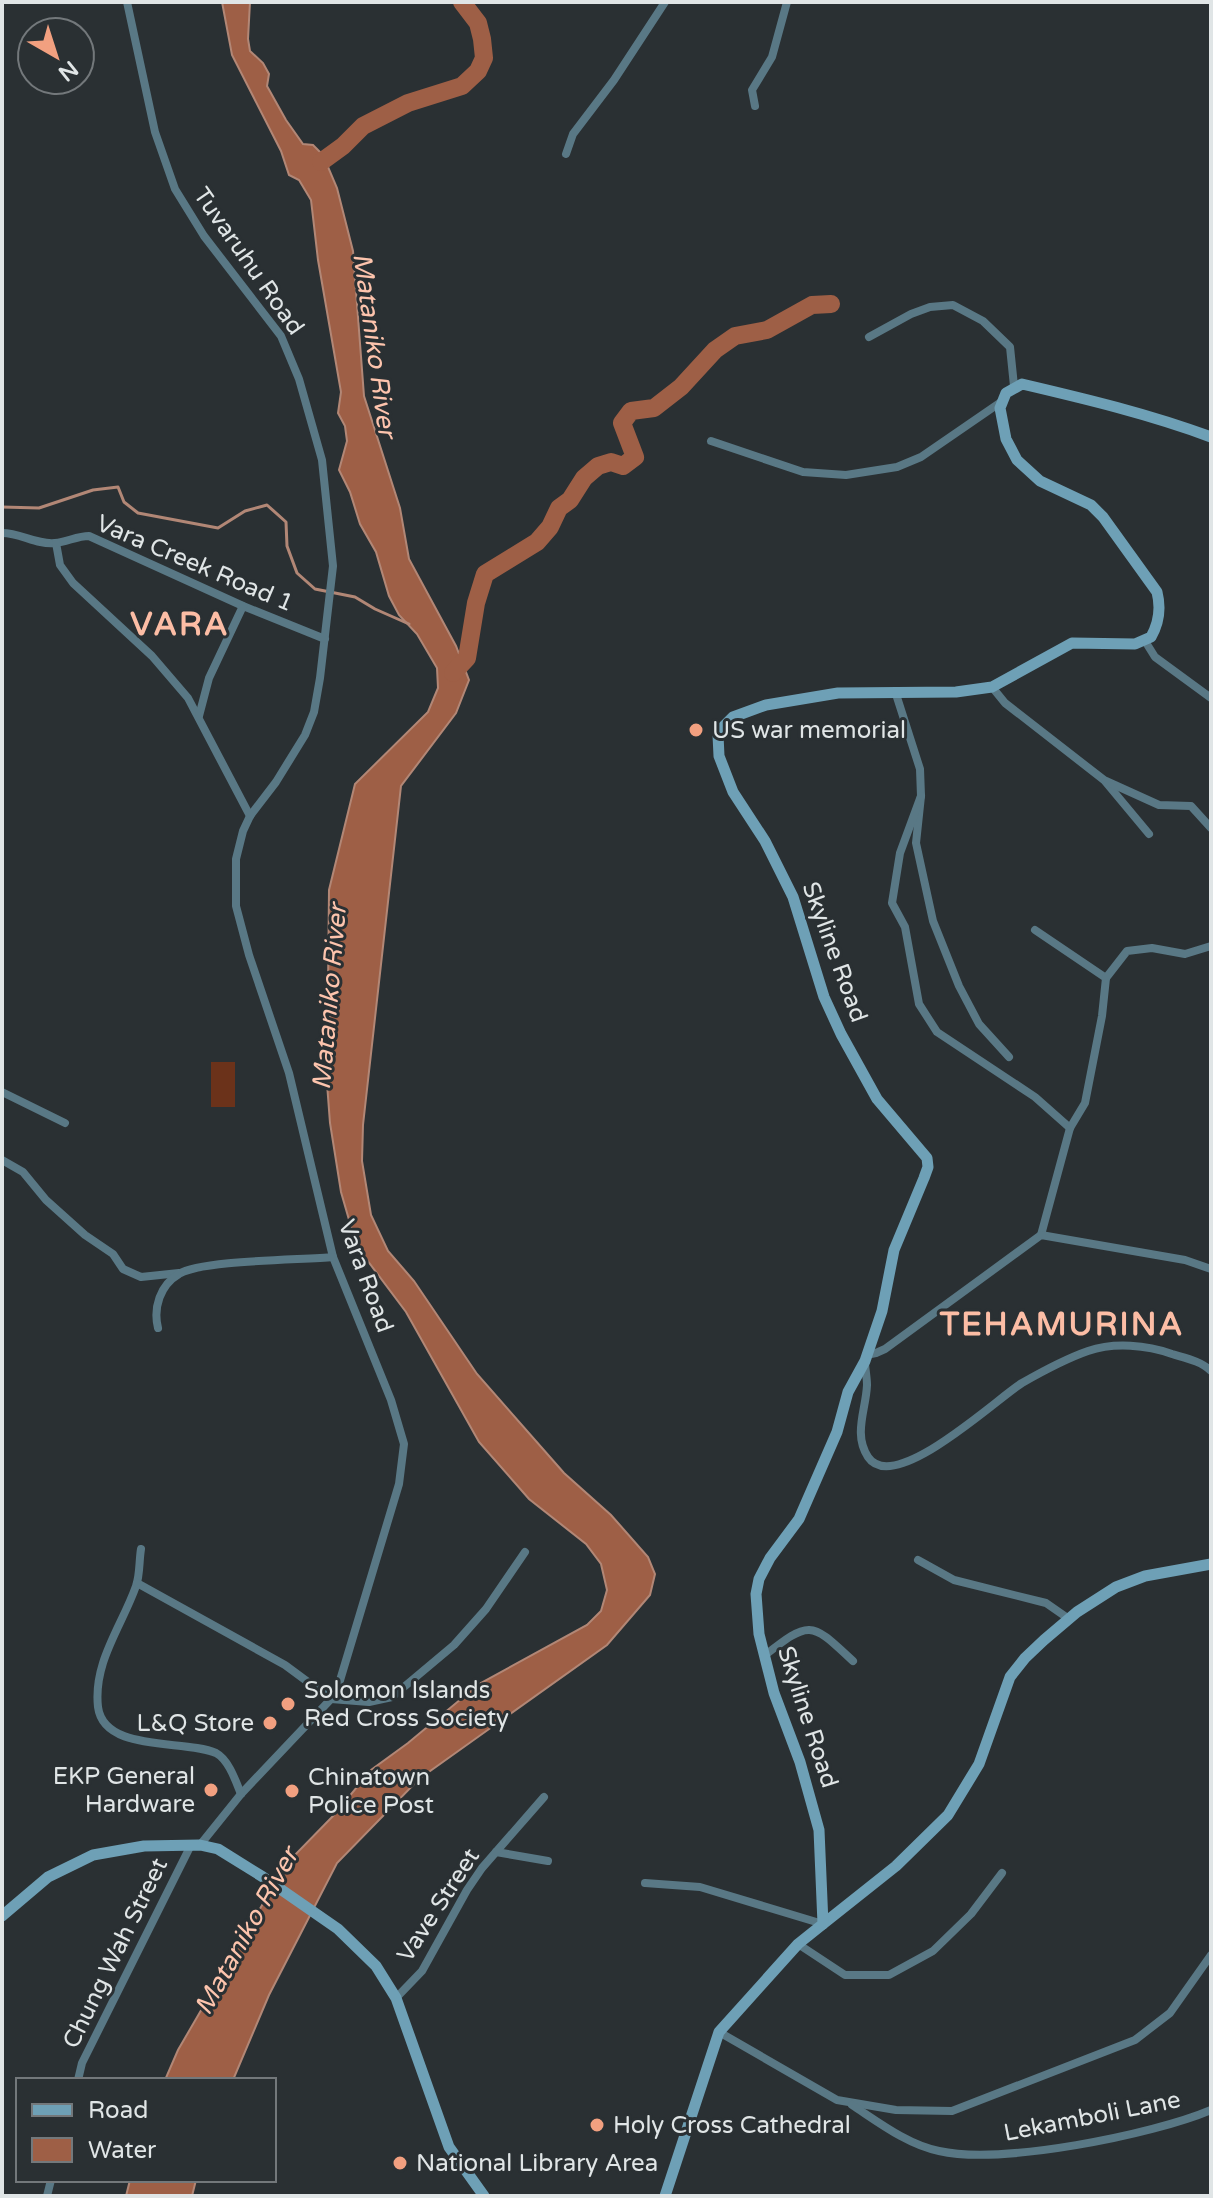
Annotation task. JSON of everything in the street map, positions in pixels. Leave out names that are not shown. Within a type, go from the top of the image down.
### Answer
[{"type":"street","name":"Tuvaruhu Road","points":[[127,2],[155,132],[175,189],[204,236],[281,336],[299,379],[322,460],[333,566],[325,639]]},
{"type":"street","points":[[566,154],[573,134],[614,80],[665,2]]},
{"type":"street","points":[[755,106],[752,90],[772,57],[787,2]]},
{"type":"street","points":[[869,337],[911,314],[930,307],[953,305],[983,321],[1010,347],[1014,386]]},
{"type":"street","points":[[711,441],[803,472],[846,475],[897,467],[921,457],[1001,402],[1014,386],[1022,384],[1107,404],[1211,437]]},
{"type":"street","points":[[1001,402],[1006,439],[1017,460],[1040,481],[1091,505],[1149,578],[1160,604],[1154,630],[1145,641],[1155,657],[1211,698]]},
{"type":"street","name":"Vara Creek Road 1","points":[[2,533],[17,533],[34,541],[56,543],[89,536],[243,606],[325,639]]},
{"type":"street","points":[[56,543],[60,565],[73,583],[152,656],[188,698],[250,816]]},
{"type":"street","points":[[199,716],[209,678],[243,606]]},
{"type":"street","name":"Vara Road","points":[[195,1845],[331,1699],[338,1687],[399,1484],[404,1444],[391,1400],[333,1257],[289,1073],[249,955],[236,906],[236,859],[243,831],[305,735],[314,712],[325,639]]},
{"type":"street","name":"Skyline Road","points":[[823,1924],[820,1843],[814,1808],[764,1656],[756,1608],[759,1579],[770,1558],[799,1519],[837,1432],[848,1392],[865,1358],[882,1311],[894,1250],[928,1167],[927,1158],[877,1099],[841,1034],[824,997],[793,897],[765,841],[733,792],[719,756],[718,741],[722,728],[733,717],[766,705],[838,693],[956,692],[992,687],[1072,643],[1135,644],[1145,641]]},
{"type":"street","points":[[992,687],[1005,703],[1104,780],[1149,834]]},
{"type":"street","points":[[895,691],[920,769],[921,796],[916,843],[933,921],[959,986],[979,1024],[1009,1057]]},
{"type":"street","points":[[1104,780],[1159,805],[1191,806],[1211,828]]},
{"type":"street","points":[[921,796],[900,853],[892,903],[905,927],[919,1004],[937,1032],[1035,1097],[1070,1128]]},
{"type":"street","points":[[1035,930],[1106,978]]},
{"type":"street","points":[[1211,946],[1185,954],[1152,948],[1127,951],[1106,978],[1085,1103],[1070,1128],[1041,1235],[885,1349],[865,1358],[867,1387],[860,1430],[872,1461],[887,1467],[912,1462],[1023,1383],[1091,1350],[1130,1346],[1156,1348],[1191,1359],[1211,1371]]},
{"type":"street","points":[[2,1092],[65,1123]]},
{"type":"street","points":[[2,1160],[23,1172],[46,1200],[85,1235],[113,1254],[123,1269],[141,1277],[179,1273],[201,1266],[333,1257]]},
{"type":"street","points":[[1041,1235],[1185,1260],[1211,1269]]},
{"type":"street","points":[[158,1328],[155,1314],[159,1298],[179,1273]]},
{"type":"street","points":[[141,1549],[137,1583],[102,1663],[98,1707],[102,1717],[118,1736],[215,1753],[233,1774],[241,1794]]},
{"type":"street","points":[[137,1583],[285,1665],[331,1699],[369,1702],[392,1697],[454,1645],[486,1609],[525,1552]]},
{"type":"street","points":[[918,1560],[954,1580],[1046,1603],[1069,1619]]},
{"type":"street","points":[[665,2196],[719,2032],[798,1944],[896,1866],[948,1815],[979,1764],[1010,1677],[1025,1658],[1069,1619],[1116,1587],[1145,1576],[1211,1564]]},
{"type":"street","points":[[764,1656],[792,1634],[810,1629],[822,1633],[853,1661]]},
{"type":"street","name":"Vave Street","points":[[396,1998],[422,1971],[467,1890],[544,1797]]},
{"type":"street","points":[[2,1916],[48,1877],[93,1855],[125,1848],[195,1845],[218,1849],[338,1929],[366,1953],[396,1998],[449,2147],[484,2196]]},
{"type":"street","name":"Chung Wah Street","points":[[78,2078],[82,2063],[195,1845]]},
{"type":"street","points":[[496,1852],[548,1861]]},
{"type":"street","points":[[798,1944],[845,1975],[889,1975],[933,1951],[971,1914],[1002,1873]]},
{"type":"street","points":[[645,1883],[700,1887],[823,1924]]},
{"type":"street","points":[[719,2032],[837,2100],[896,2110],[952,2111],[1135,2040],[1170,2013],[1211,1955]]},
{"type":"street","name":"Lekamboli Lane","points":[[848,2103],[892,2131],[938,2151],[997,2156],[1153,2128],[1211,2110]]},
{"type":"shaded area","points":[[211,1062],[235,1062],[235,1107],[211,1107]]},
{"type":"water","name":"Mataniko River","points":[[222,2],[250,2],[250,51],[269,74],[267,86],[286,120],[303,144],[313,145],[323,155],[337,188],[353,251],[364,396],[400,508],[409,559],[456,646],[469,680],[456,713],[401,786],[363,1125],[362,1161],[371,1215],[388,1251],[414,1281],[477,1374],[564,1473],[611,1515],[648,1557],[655,1574],[650,1595],[607,1645],[419,1779],[337,1863],[269,1995],[234,2078],[166,2078],[178,2050],[286,1864],[334,1815],[371,1770],[479,1684],[587,1625],[601,1611],[607,1590],[601,1564],[586,1544],[529,1499],[479,1442],[406,1312],[364,1256],[354,1237],[341,1192],[330,1123],[326,1070],[331,1027],[328,990],[329,890],[355,784],[428,712],[438,688],[437,668],[389,596],[376,552],[360,524],[339,470],[347,441],[345,426],[338,413],[341,392],[311,200],[299,180],[289,175],[281,151],[232,55]]},
{"type":"water","points":[[130,2182],[196,2182],[192,2196],[126,2196]]},
{"type":"waterway","points":[[321,162],[363,126],[408,103],[462,86],[478,71],[484,58],[482,39],[478,23],[462,2]]},
{"type":"waterway","points":[[453,673],[467,658],[476,603],[485,574],[537,542],[550,527],[559,508],[570,500],[584,478],[598,466],[611,462],[623,466],[635,457],[622,423],[631,411],[654,408],[681,387],[715,350],[735,336],[767,330],[812,305],[831,304]]},
{"type":"waterway","points":[[2,507],[39,508],[93,490],[118,487],[124,502],[138,513],[218,528],[245,511],[267,505],[286,522],[287,546],[297,573],[315,589],[355,597],[409,624]]},
{"type":"place","name":"US war memorial","points":[[696,730]]},
{"type":"place","name":"Solomon Islands Red Cross Society","points":[[288,1704]]},
{"type":"place","name":"L&Q Store","points":[[270,1723]]},
{"type":"place","name":"EKP General Hardware","points":[[211,1790]]},
{"type":"place","name":"Chinatown Police Post","points":[[292,1791]]},
{"type":"place","name":"Holy Cross Cathedral","points":[[597,2125]]},
{"type":"place","name":"National Library Area","points":[[400,2163]]},
{"type":"district","name":"VARA","points":[[180,624]]},
{"type":"district","name":"TEHAMURINA","points":[[1062,1324]]}]
